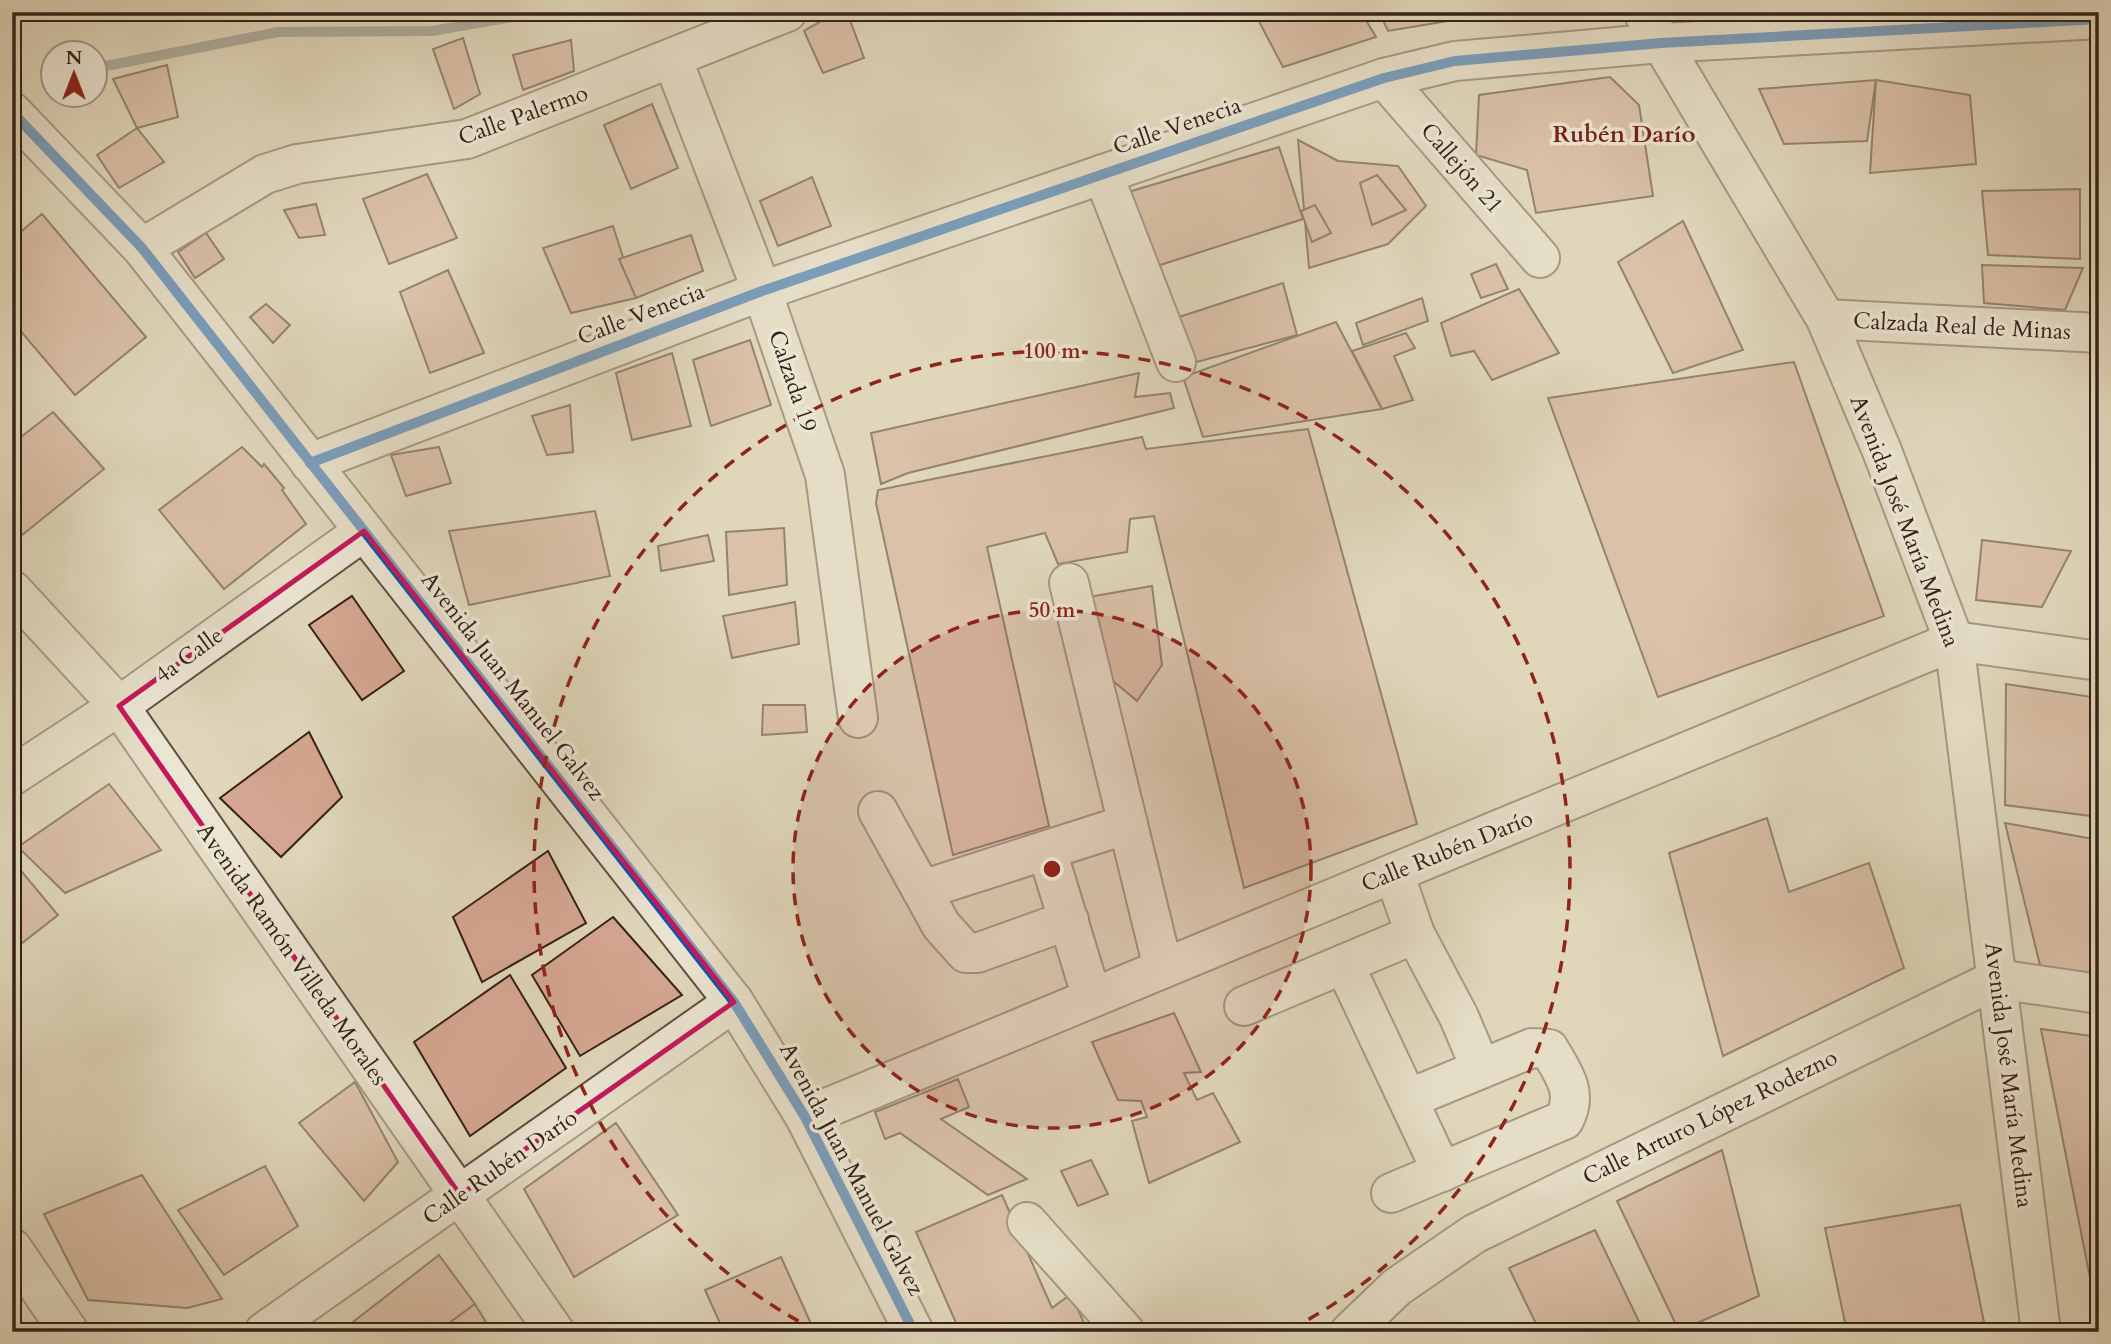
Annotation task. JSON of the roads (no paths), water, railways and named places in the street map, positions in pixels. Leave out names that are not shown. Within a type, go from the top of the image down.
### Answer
[{"type":"street","name":"Calle Palermo","points":[[142,247],[265,174],[297,164],[467,139],[787,12]]},
{"type":"street","name":"Calle Venecia","points":[[310,463],[762,291],[1384,78],[1455,61],[1652,28],[2099,19]]},
{"type":"street","name":"Avenida José María Medina","points":[[1652,28],[1826,319],[1882,451],[1954,642],[2041,1332]]},
{"type":"street","name":"Calzada 19","points":[[672,58],[762,291],[825,475],[858,718]]},
{"type":"street","name":"Callejón 21","points":[[1384,78],[1540,258]]},
{"type":"street","name":"Avenida Juan Manuel Galvez","points":[[12,112],[142,247],[734,1002],[805,1117],[914,1332]]},
{"type":"street","points":[[1102,174],[1176,362]]},
{"type":"street","name":"Calzada Real de Minas","points":[[1826,319],[2099,333]]},
{"type":"street","name":"4a Calle","points":[[12,776],[119,706],[364,531]]},
{"type":"street","points":[[1069,583],[1163,968]]},
{"type":"street","name":"Avenida Ramón Villeda Morales","points":[[12,590],[119,706],[555,1332]]},
{"type":"street","name":"Calle Rubén Darío","points":[[805,1117],[1954,642],[2099,661]]},
{"type":"street","points":[[878,811],[941,925],[966,953],[977,953],[1069,920]]},
{"type":"street","points":[[922,890],[1128,824]]},
{"type":"street","points":[[1047,851],[1092,998]]},
{"type":"street","points":[[1394,873],[1415,934],[1458,1017],[1481,1069]]},
{"type":"street","points":[[1244,1006],[1415,934]]},
{"type":"street","points":[[1344,964],[1442,1172]]},
{"type":"street","points":[[1997,979],[2099,994]]},
{"type":"street","name":"Calle Arturo López Rodezno","points":[[1350,1332],[1397,1287],[1474,1234],[1997,979]]},
{"type":"street","name":"Calle Rubén Darío","points":[[264,1332],[734,1002]]},
{"type":"street","points":[[1391,1193],[1564,1120],[1572,1105],[1569,1089],[1549,1049],[1532,1048],[1408,1099]]},
{"type":"street","points":[[1027,1222],[1125,1332]]},
{"type":"street","points":[[12,1248],[69,1332]]},
{"type":"waterway","points":[[108,66],[278,32],[432,31],[542,12]]},
{"type":"district","name":"Rubén Darío","points":[[1624,134]]}]
